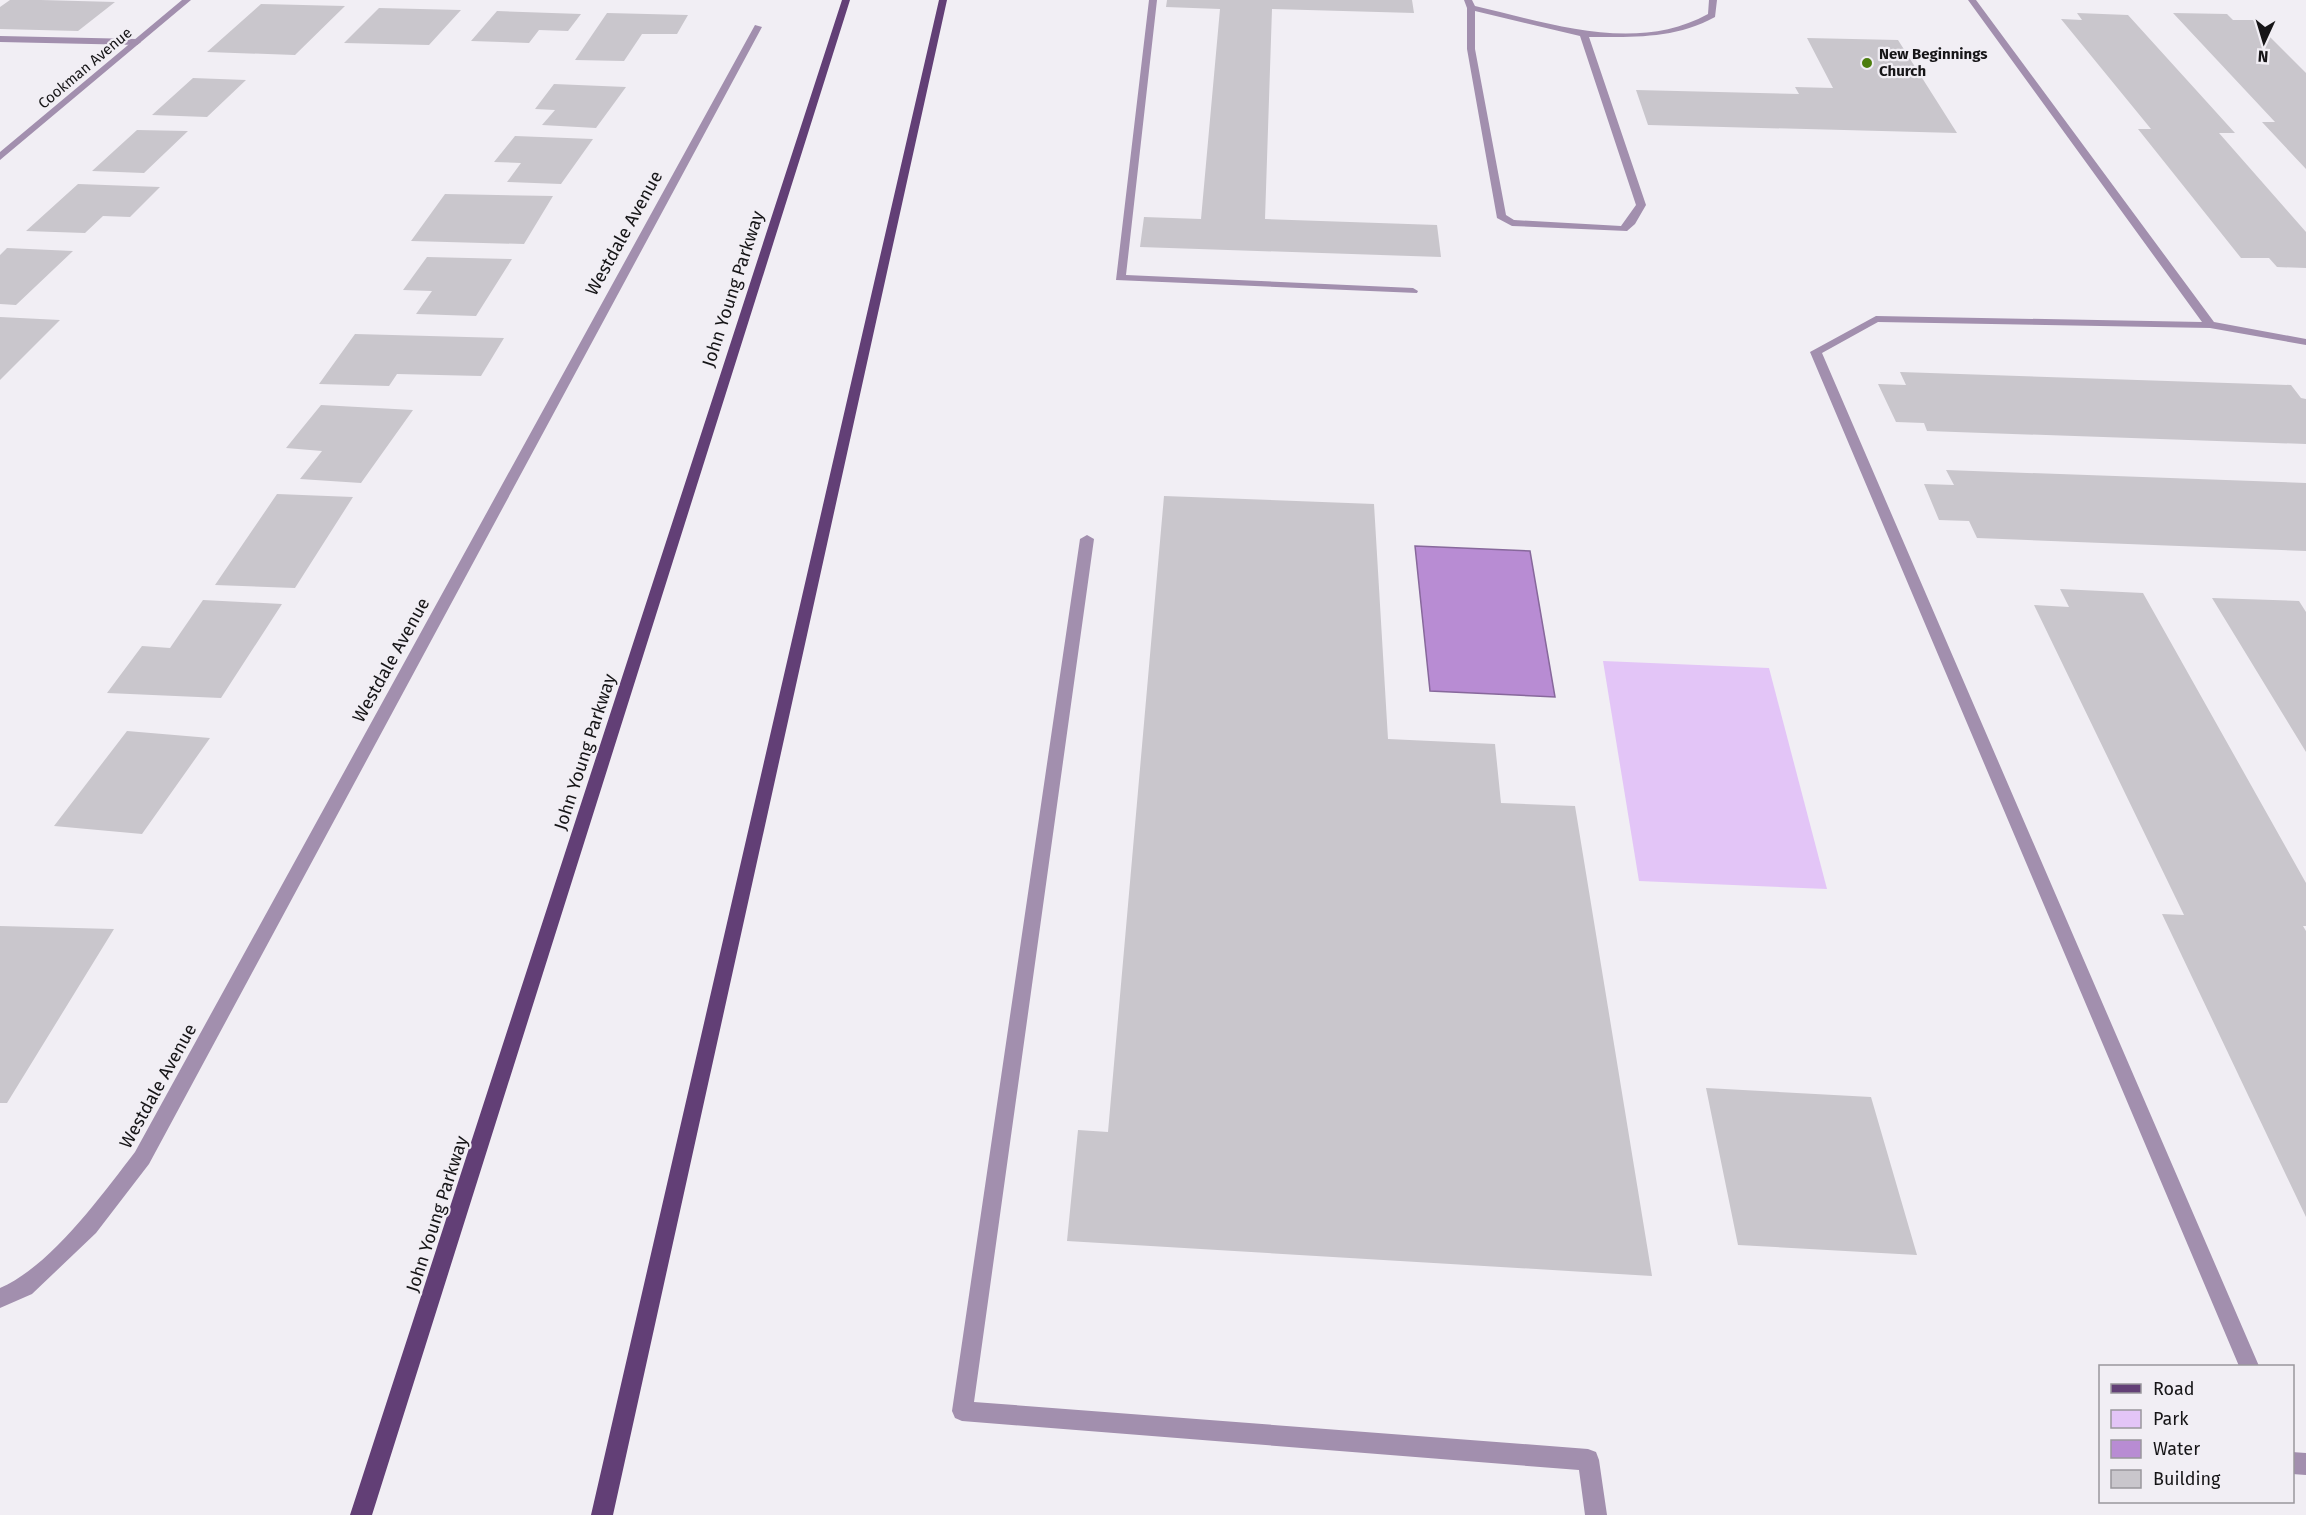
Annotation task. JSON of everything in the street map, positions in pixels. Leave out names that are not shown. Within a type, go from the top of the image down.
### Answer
[{"type":"main road","name":"John Young Parkway","points":[[361,1515],[846,0]]},
{"type":"main road","points":[[602,1515],[943,0]]},
{"type":"street","name":"Cookman Avenue","points":[[0,157],[187,0]]},
{"type":"street","points":[[1153,0],[1120,278],[1413,291]]},
{"type":"street","points":[[1584,34],[1641,205],[1631,222],[1623,229],[1512,223],[1501,216],[1471,49],[1470,4],[1584,34],[1662,34],[1699,24],[1712,15],[1713,0]]},
{"type":"street","points":[[1972,0],[2210,325]]},
{"type":"street","name":"Westdale Avenue","points":[[0,1298],[25,1287],[89,1227],[142,1158],[758,27]]},
{"type":"street","points":[[0,39],[137,42]]},
{"type":"street","points":[[2248,1365],[1816,352],[1876,319],[2210,325],[2306,342]]},
{"type":"street","points":[[1087,539],[962,1411],[1588,1460],[1596,1515]]},
{"type":"green space","points":[[1603,661],[1769,668],[1827,889],[1639,881]]},
{"type":"water","points":[[1415,546],[1530,551],[1555,697],[1430,691]]},
{"type":"building","points":[[10,0],[115,2],[78,31],[0,29],[0,7]]},
{"type":"building","points":[[1167,0],[1412,0],[1414,13],[1272,9],[1265,219],[1437,225],[1441,257],[1140,247],[1144,217],[1201,219],[1220,9],[1166,7]]},
{"type":"building","points":[[261,4],[345,6],[295,55],[207,52]]},
{"type":"building","points":[[379,8],[461,10],[429,45],[344,43]]},
{"type":"building","points":[[497,11],[581,14],[568,31],[539,30],[529,43],[471,41]]},
{"type":"building","points":[[607,13],[688,15],[677,34],[642,34],[624,61],[575,60]]},
{"type":"building","points":[[2077,13],[2128,15],[2235,133],[2219,133],[2306,232],[2306,268],[2277,267],[2269,258],[2241,258],[2138,129],[2151,129],[2061,19],[2082,20]]},
{"type":"building","points":[[2173,13],[2227,14],[2233,20],[2253,20],[2306,73],[2306,169],[2262,122],[2275,122]]},
{"type":"building","name":"New Beginnings Church","points":[[1807,38],[1898,40],[1957,133],[1648,125],[1636,90],[1799,94],[1795,87],[1833,88]]},
{"type":"building","points":[[193,78],[246,80],[207,117],[152,115]]},
{"type":"building","points":[[554,84],[626,87],[596,128],[542,125],[555,110],[535,109]]},
{"type":"building","points":[[137,130],[188,131],[144,173],[92,171]]},
{"type":"building","points":[[515,136],[593,139],[561,184],[507,182],[521,163],[494,162]]},
{"type":"building","points":[[78,184],[160,187],[130,217],[103,216],[85,233],[26,231]]},
{"type":"building","points":[[445,194],[553,196],[524,244],[411,241]]},
{"type":"building","points":[[7,248],[73,251],[16,305],[0,304],[0,255]]},
{"type":"building","points":[[427,257],[512,259],[476,316],[416,314],[432,291],[403,290]]},
{"type":"building","points":[[0,317],[60,320],[0,380]]},
{"type":"building","points":[[355,334],[504,338],[481,376],[397,374],[389,386],[319,384]]},
{"type":"building","points":[[1900,372],[2291,385],[2301,398],[2306,399],[2306,444],[1927,431],[1924,423],[1896,422],[1878,384],[1906,385]]},
{"type":"building","points":[[321,405],[413,410],[361,483],[300,479],[322,451],[286,448]]},
{"type":"building","points":[[1946,470],[2306,483],[2306,551],[1977,538],[1969,521],[1939,520],[1924,484],[1954,485]]},
{"type":"building","points":[[277,494],[353,497],[295,588],[215,585]]},
{"type":"building","points":[[1164,496],[1374,504],[1388,739],[1495,744],[1501,803],[1575,806],[1652,1276],[1067,1241],[1078,1130],[1108,1132]]},
{"type":"building","points":[[2060,589],[2143,593],[2306,883],[2306,926],[2303,926],[2306,931],[2306,1217],[2162,914],[2184,915],[2034,605],[2069,607]]},
{"type":"building","points":[[2212,598],[2299,601],[2306,612],[2306,752]]},
{"type":"building","points":[[203,600],[282,604],[221,698],[107,693],[142,646],[170,648]]},
{"type":"building","points":[[127,731],[210,738],[142,834],[54,826]]},
{"type":"building","points":[[0,926],[114,929],[7,1103],[0,1103]]},
{"type":"building","points":[[1706,1088],[1871,1097],[1917,1255],[1738,1245]]},
{"type":"place","name":"New Beginnings Church","points":[[1867,63]]}]
